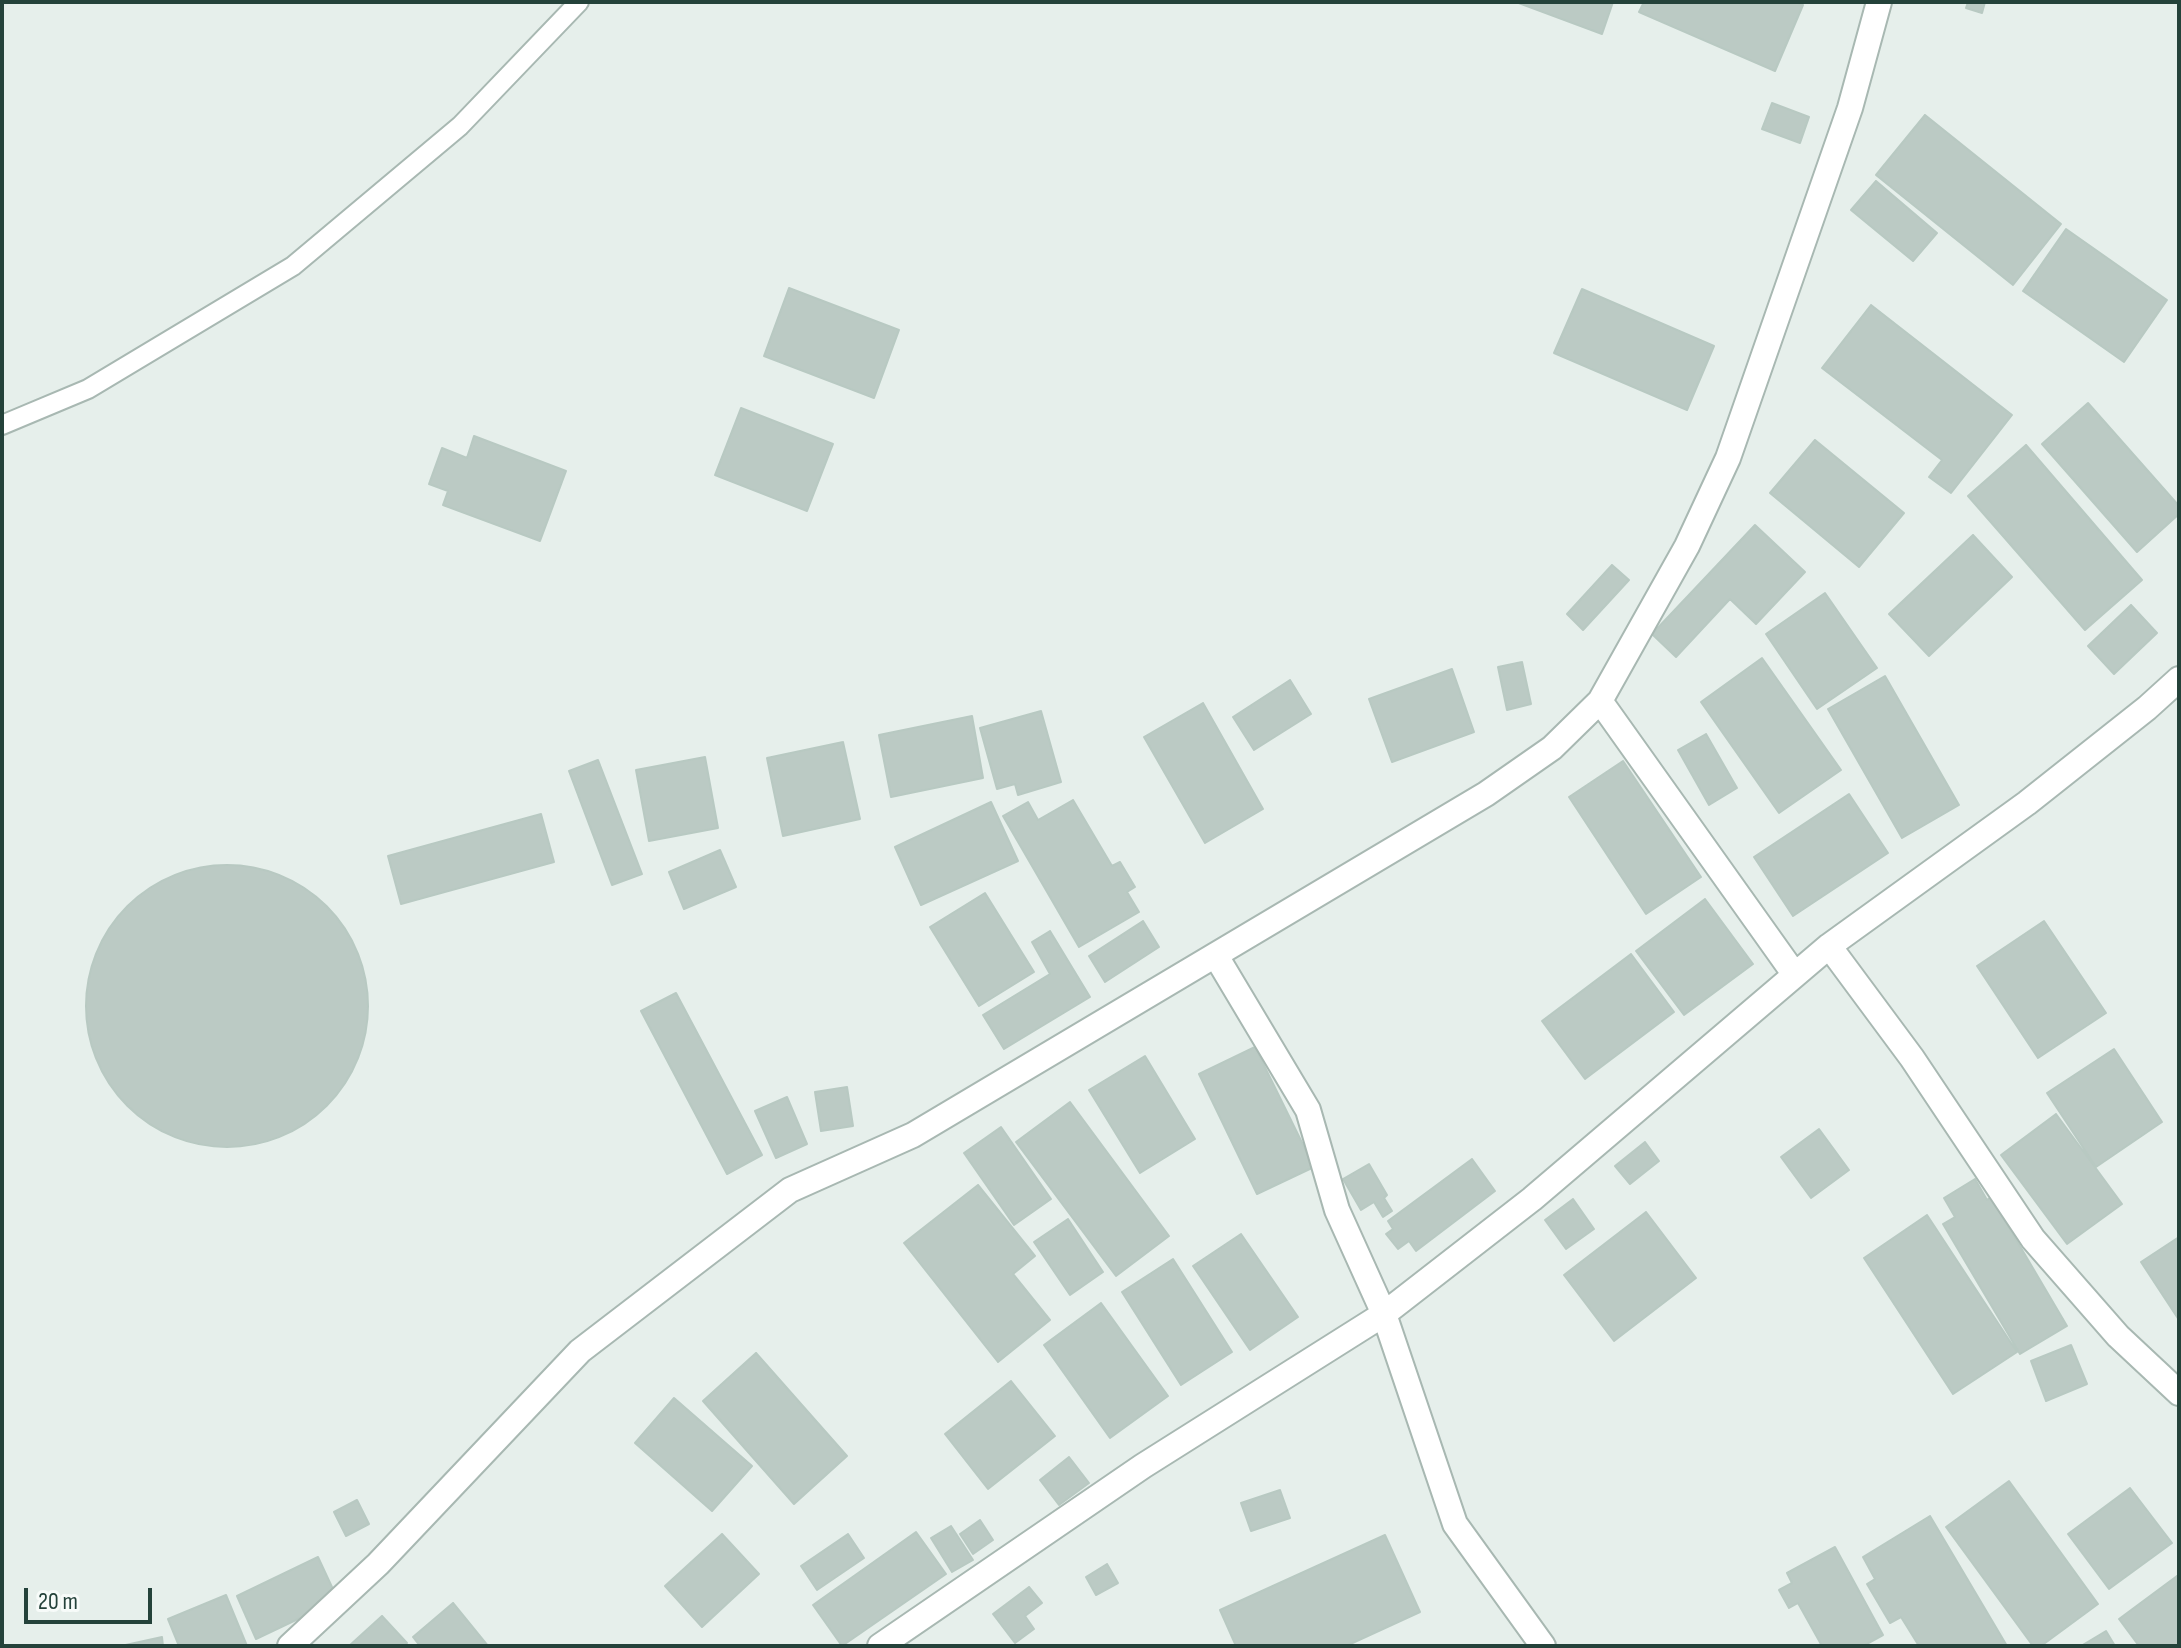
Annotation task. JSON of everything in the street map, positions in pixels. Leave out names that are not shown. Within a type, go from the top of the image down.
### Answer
[{"type":"street","points":[[290,1646],[378,1564],[580,1351],[790,1190],[913,1135],[1486,794],[1552,748],[1600,701],[1687,546],[1728,458],[1850,108],[1879,2]]},
{"type":"street","points":[[880,1646],[1143,1466],[1384,1314],[1532,1199],[1829,946],[2027,803],[2179,679]]},
{"type":"street","points":[[1600,701],[1795,975]]},
{"type":"street","points":[[1829,946],[1912,1058],[2033,1239],[2118,1336],[2179,1393]]},
{"type":"street","points":[[1216,956],[1308,1110],[1337,1210],[1384,1314],[1455,1524],[1543,1646]]},
{"type":"lane","points":[[2,425],[88,389],[293,266],[460,126],[579,2]]},
{"type":"building","points":[[1516,2],[1613,2],[1602,34]]},
{"type":"building","points":[[1644,2],[1795,2],[1803,5],[1775,71],[1639,12]]},
{"type":"building","points":[[1968,2],[1985,2],[1982,13],[1966,8]]},
{"type":"building","points":[[1772,103],[1809,117],[1800,143],[1762,129]]},
{"type":"building","points":[[1925,115],[2061,224],[2013,285],[1876,175]]},
{"type":"building","points":[[1876,181],[1937,233],[1913,261],[1851,210]]},
{"type":"building","points":[[2066,229],[2167,300],[2124,362],[2023,291]]},
{"type":"building","points":[[789,288],[899,330],[874,398],[764,356]]},
{"type":"building","points":[[1582,289],[1714,346],[1687,410],[1554,353]]},
{"type":"building","points":[[1871,305],[2012,415],[1951,493],[1929,477],[1942,460],[1822,368]]},
{"type":"building","points":[[2088,403],[2179,506],[2179,514],[2137,552],[2042,444]]},
{"type":"building","points":[[741,408],[833,444],[807,511],[715,475]]},
{"type":"building","points":[[474,436],[566,471],[540,541],[443,505],[448,491],[429,484],[442,448],[467,458]]},
{"type":"building","points":[[1815,440],[1904,513],[1859,567],[1770,493]]},
{"type":"building","points":[[2026,445],[2142,580],[2085,630],[1968,496]]},
{"type":"building","points":[[1755,525],[1805,572],[1756,624],[1730,599],[1676,657],[1652,634]]},
{"type":"building","points":[[1973,535],[2012,577],[1929,656],[1889,614]]},
{"type":"building","points":[[1612,565],[1629,580],[1583,630],[1567,614]]},
{"type":"building","points":[[1825,593],[1877,668],[1817,709],[1766,634]]},
{"type":"building","points":[[2131,605],[2157,633],[2114,674],[2088,646]]},
{"type":"building","points":[[1762,658],[1841,770],[1779,813],[1701,702]]},
{"type":"building","points":[[1522,662],[1531,704],[1507,710],[1498,667]]},
{"type":"building","points":[[1452,669],[1474,732],[1392,762],[1369,699]]},
{"type":"building","points":[[1885,676],[1959,805],[1902,838],[1828,709]]},
{"type":"building","points":[[1290,680],[1311,714],[1254,750],[1233,717]]},
{"type":"building","points":[[1203,703],[1263,809],[1205,843],[1144,737]]},
{"type":"building","points":[[1041,711],[1061,782],[1018,795],[1015,784],[997,789],[980,728]]},
{"type":"building","points":[[972,716],[983,778],[891,797],[879,735]]},
{"type":"building","points":[[1706,734],[1737,788],[1709,805],[1678,750]]},
{"type":"building","points":[[843,742],[860,819],[783,836],[767,758]]},
{"type":"building","points":[[705,757],[718,828],[649,841],[636,770]]},
{"type":"building","points":[[598,760],[642,874],[612,885],[569,771]]},
{"type":"building","points":[[1623,761],[1701,877],[1646,914],[1569,797]]},
{"type":"building","points":[[1849,794],[1888,853],[1793,916],[1754,857]]},
{"type":"building","points":[[1073,800],[1112,866],[1120,862],[1135,887],[1127,892],[1139,912],[1079,947],[1003,816],[1028,802],[1038,820]]},
{"type":"building","points":[[991,802],[1018,861],[921,905],[895,847]]},
{"type":"building","points":[[541,814],[554,862],[401,904],[388,856]]},
{"type":"building","points":[[720,850],[736,887],[684,909],[669,872]]},
{"type":"building","points":[[227,865],[255,868],[281,876],[327,906],[357,952],[365,978],[368,1006],[365,1034],[357,1060],[327,1106],[281,1136],[255,1144],[227,1147],[199,1144],[173,1136],[127,1106],[97,1060],[89,1034],[86,1006],[89,978],[97,952],[127,906],[173,876],[199,868]]},
{"type":"building","points":[[985,893],[1034,972],[979,1006],[930,927]]},
{"type":"building","points":[[1705,899],[1753,964],[1684,1015],[1636,951]]},
{"type":"building","points":[[1143,921],[1159,947],[1105,982],[1089,956]]},
{"type":"building","points":[[2044,921],[2106,1013],[2038,1058],[1977,966]]},
{"type":"building","points":[[1050,931],[1090,997],[1004,1049],[983,1015],[1050,974],[1032,942]]},
{"type":"building","points":[[1631,954],[1674,1012],[1585,1079],[1542,1021]]},
{"type":"building","points":[[676,993],[762,1155],[727,1174],[641,1011]]},
{"type":"building","points":[[1255,1047],[1314,1167],[1257,1194],[1199,1074]]},
{"type":"building","points":[[2114,1049],[2162,1122],[2096,1167],[2047,1093]]},
{"type":"building","points":[[1145,1056],[1195,1139],[1140,1173],[1089,1090]]},
{"type":"building","points":[[847,1087],[853,1126],[821,1131],[815,1092]]},
{"type":"building","points":[[787,1097],[807,1144],[776,1158],[755,1111]]},
{"type":"building","points":[[1070,1102],[1169,1236],[1116,1276],[1016,1142]]},
{"type":"building","points":[[2056,1114],[2122,1204],[2067,1244],[2001,1155]]},
{"type":"building","points":[[1001,1127],[1051,1199],[1014,1225],[964,1153]]},
{"type":"building","points":[[1819,1129],[1849,1170],[1811,1198],[1781,1157]]},
{"type":"building","points":[[1645,1142],[1659,1161],[1630,1184],[1615,1166]]},
{"type":"building","points":[[1472,1159],[1495,1191],[1416,1251],[1409,1241],[1398,1249],[1386,1234],[1393,1229],[1388,1221]]},
{"type":"building","points":[[1369,1164],[1387,1195],[1384,1198],[1392,1211],[1383,1217],[1374,1202],[1361,1210],[1343,1179]]},
{"type":"building","points":[[1975,1179],[1987,1200],[1991,1197],[2067,1326],[2020,1354],[1943,1224],[1955,1217],[1944,1198]]},
{"type":"building","points":[[978,1185],[1035,1256],[1013,1274],[1050,1320],[998,1362],[904,1243]]},
{"type":"building","points":[[1573,1199],[1594,1229],[1566,1249],[1545,1220]]},
{"type":"building","points":[[1646,1212],[1696,1278],[1614,1341],[1564,1275]]},
{"type":"building","points":[[1927,1215],[2017,1352],[1953,1394],[1864,1258]]},
{"type":"building","points":[[1068,1219],[1103,1272],[1070,1295],[1034,1242]]},
{"type":"building","points":[[1241,1234],[1298,1317],[1250,1350],[1193,1266]]},
{"type":"building","points":[[2179,1237],[2179,1320],[2141,1262]]},
{"type":"building","points":[[1173,1259],[1232,1352],[1181,1385],[1122,1292]]},
{"type":"building","points":[[1101,1303],[1168,1396],[1110,1438],[1044,1345]]},
{"type":"building","points":[[2071,1345],[2087,1384],[2046,1401],[2031,1361]]},
{"type":"building","points":[[756,1353],[847,1456],[794,1504],[703,1401]]},
{"type":"building","points":[[1011,1381],[1055,1436],[988,1489],[945,1434]]},
{"type":"building","points":[[674,1398],[752,1466],[712,1511],[635,1443]]},
{"type":"building","points":[[1069,1457],[1089,1483],[1059,1505],[1040,1480]]},
{"type":"building","points":[[2009,1481],[2098,1604],[2041,1646],[2033,1646],[1946,1527]]},
{"type":"building","points":[[2130,1488],[2172,1543],[2109,1589],[2068,1534]]},
{"type":"building","points":[[1280,1490],[1290,1518],[1251,1531],[1241,1503]]},
{"type":"building","points":[[357,1500],[369,1524],[346,1536],[334,1512]]},
{"type":"building","points":[[1930,1516],[2007,1646],[1919,1646],[1901,1617],[1890,1623],[1867,1584],[1875,1579],[1863,1557]]},
{"type":"building","points":[[980,1520],[993,1540],[973,1554],[960,1534]]},
{"type":"building","points":[[951,1526],[973,1560],[952,1572],[931,1538]]},
{"type":"building","points":[[916,1532],[946,1574],[842,1646],[813,1605]]},
{"type":"building","points":[[722,1534],[759,1574],[702,1627],[665,1586]]},
{"type":"building","points":[[848,1534],[864,1558],[817,1590],[801,1566]]},
{"type":"building","points":[[1385,1535],[1420,1612],[1346,1646],[1236,1646],[1220,1610]]},
{"type":"building","points":[[1835,1547],[1883,1635],[1863,1646],[1822,1646],[1798,1603],[1789,1608],[1779,1590],[1792,1583],[1787,1573]]},
{"type":"building","points":[[318,1557],[338,1600],[256,1639],[237,1596]]},
{"type":"building","points":[[1107,1564],[1118,1583],[1096,1595],[1086,1577]]},
{"type":"building","points":[[2177,1576],[2179,1646],[2139,1646],[2119,1619]]},
{"type":"building","points":[[1029,1587],[1042,1603],[1025,1616],[1034,1629],[1015,1643],[993,1614]]},
{"type":"building","points":[[226,1595],[247,1646],[179,1646],[168,1619]]},
{"type":"building","points":[[453,1603],[488,1646],[420,1646],[413,1637]]},
{"type":"building","points":[[382,1616],[407,1643],[405,1646],[349,1646]]},
{"type":"building","points":[[2106,1631],[2115,1646],[2081,1646]]},
{"type":"building","points":[[162,1637],[163,1646],[121,1646]]}]
